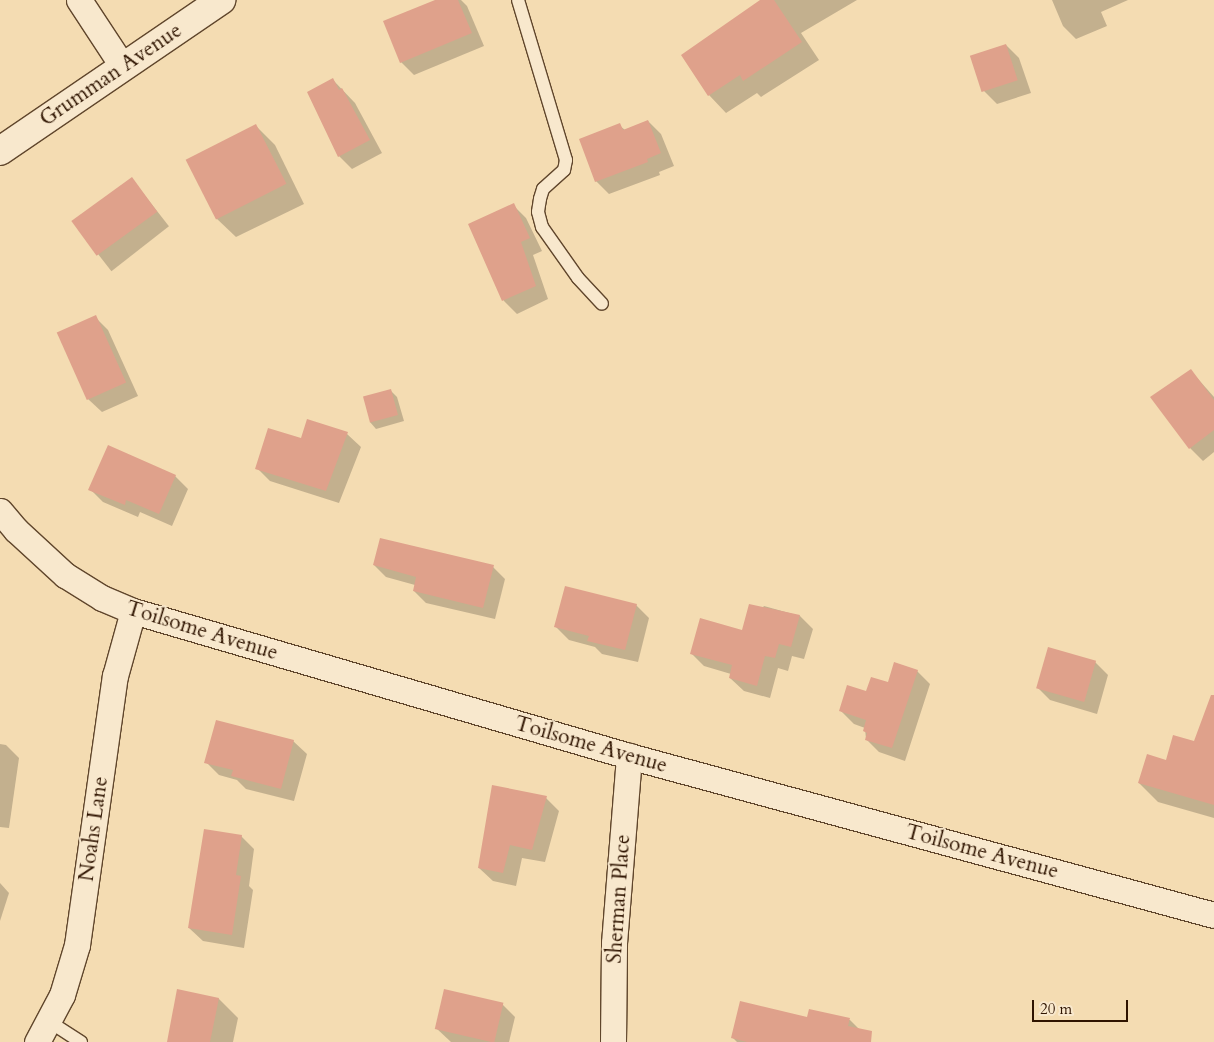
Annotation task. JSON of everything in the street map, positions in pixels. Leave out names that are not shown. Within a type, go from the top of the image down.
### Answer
[{"type":"street","points":[[79,0],[123,67]]},
{"type":"street","name":"Grumman Avenue","points":[[0,151],[221,0]]},
{"type":"street","name":"Toilsome Avenue","points":[[0,511],[32,546],[66,575],[102,598],[133,611],[629,756],[1214,915]]},
{"type":"street","name":"Noahs Lane","points":[[44,1032],[62,995],[78,945],[115,676],[133,611]]},
{"type":"street","name":"Sherman Place","points":[[613,1042],[614,943],[629,756]]},
{"type":"lane","points":[[518,0],[566,160],[557,179],[543,189],[538,212],[542,227],[578,278],[602,304]]},
{"type":"lane","points":[[44,1032],[81,1042]]},
{"type":"building","points":[[435,0],[458,0],[472,33],[400,63],[383,21]]},
{"type":"building","points":[[760,0],[774,0],[802,42],[743,81],[740,75],[708,96],[681,55]]},
{"type":"building","points":[[1006,44],[1018,80],[982,92],[970,56]]},
{"type":"building","points":[[333,78],[339,90],[342,88],[370,140],[338,157],[307,92]]},
{"type":"building","points":[[648,120],[661,153],[647,159],[648,162],[595,182],[579,139],[620,123],[623,130]]},
{"type":"building","points":[[256,124],[286,184],[216,220],[186,160]]},
{"type":"building","points":[[132,177],[157,212],[97,256],[71,221]]},
{"type":"building","points":[[514,203],[530,238],[521,242],[536,286],[502,301],[468,224]]},
{"type":"building","points":[[96,315],[126,383],[87,400],[57,332]]},
{"type":"building","points":[[1191,369],[1214,400],[1214,430],[1189,449],[1150,397]]},
{"type":"building","points":[[391,389],[398,415],[370,423],[363,397]]},
{"type":"building","points":[[307,419],[348,432],[326,491],[255,469],[268,428],[301,438]]},
{"type":"building","points":[[108,445],[176,475],[159,514],[126,500],[125,505],[88,490]]},
{"type":"building","points":[[380,538],[494,565],[483,608],[413,591],[416,577],[373,565]]},
{"type":"building","points":[[565,586],[637,604],[625,650],[587,641],[589,636],[554,627]]},
{"type":"building","points":[[749,604],[800,615],[791,647],[779,644],[775,658],[765,656],[757,686],[729,678],[732,665],[690,654],[700,618],[742,630]]},
{"type":"building","points":[[1048,647],[1096,661],[1084,702],[1036,688]]},
{"type":"building","points":[[894,662],[918,670],[892,748],[865,740],[867,733],[863,731],[866,720],[839,711],[847,685],[866,691],[871,677],[888,682]]},
{"type":"building","points":[[1211,695],[1214,695],[1214,805],[1138,783],[1147,754],[1166,760],[1173,735],[1194,741]]},
{"type":"building","points":[[216,720],[294,740],[281,789],[231,776],[233,770],[204,763]]},
{"type":"building","points":[[492,785],[547,796],[532,850],[510,845],[503,873],[478,868]]},
{"type":"building","points":[[204,829],[242,835],[236,875],[241,876],[232,935],[188,928]]},
{"type":"building","points":[[177,989],[219,998],[210,1042],[167,1042]]},
{"type":"building","points":[[444,989],[503,1003],[494,1042],[435,1029]]},
{"type":"building","points":[[740,1001],[807,1017],[809,1009],[850,1018],[848,1026],[872,1031],[871,1042],[747,1042],[731,1038]]}]
